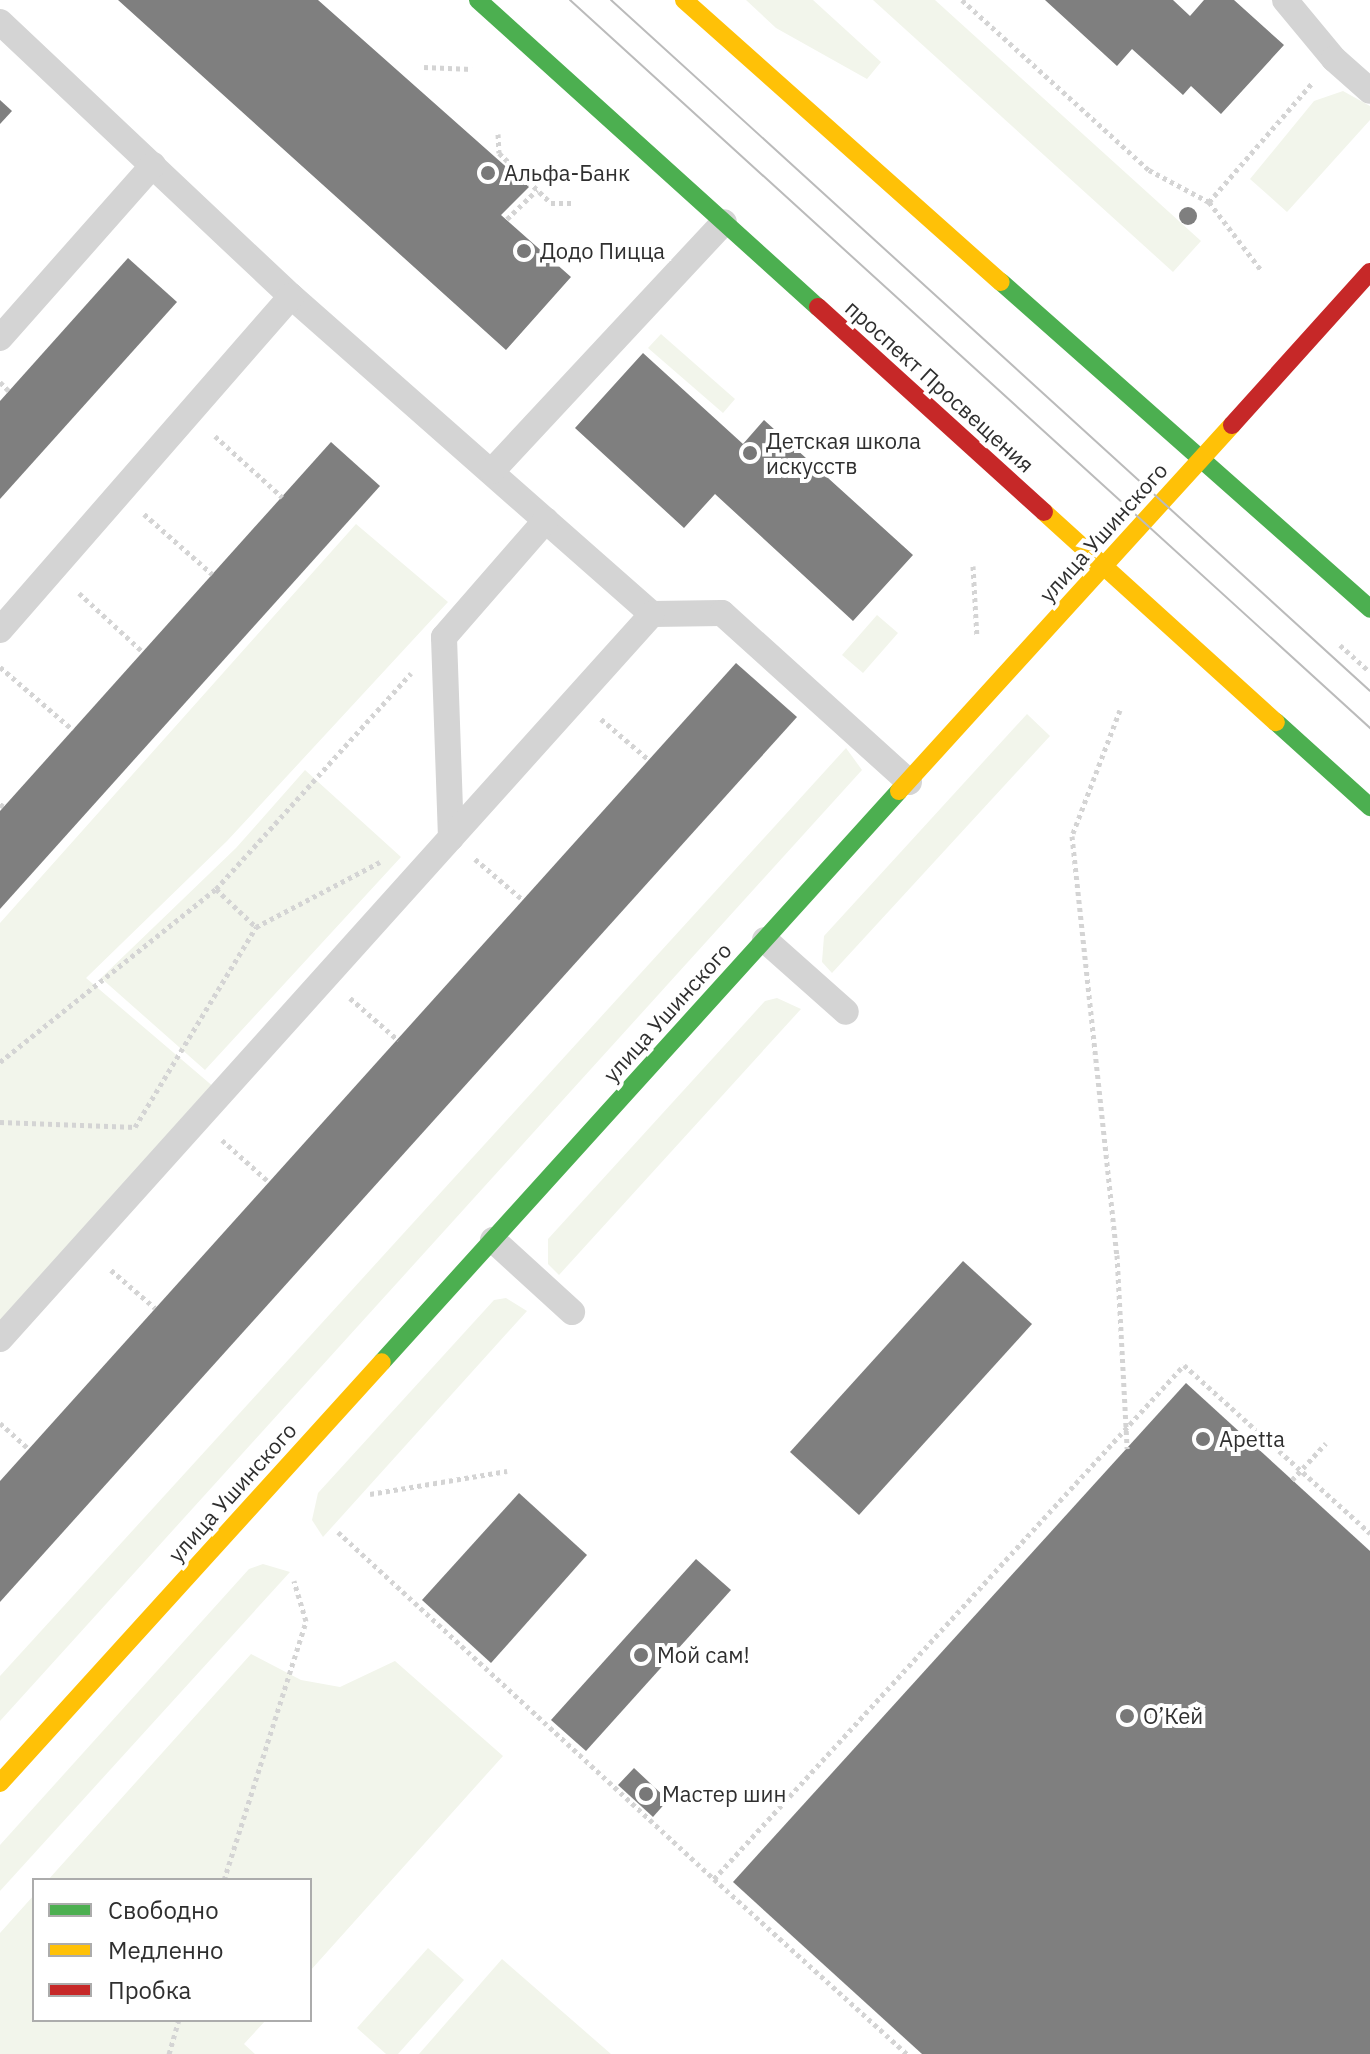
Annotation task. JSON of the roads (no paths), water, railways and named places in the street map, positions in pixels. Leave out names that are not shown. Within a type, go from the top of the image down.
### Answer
[{"type":"main road","name":"проспект Просвещения","points":[[478,0],[1370,807]]},
{"type":"main road","points":[[684,0],[1370,609]]},
{"type":"main road","name":"улица Ушинского","points":[[0,1783],[1370,272]]},
{"type":"lane","points":[[1285,0],[1334,59],[1370,91]]},
{"type":"lane","points":[[0,22],[291,296],[652,614],[722,613],[909,782]]},
{"type":"lane","points":[[0,338],[153,165]]},
{"type":"lane","points":[[492,471],[724,222]]},
{"type":"lane","points":[[0,630],[291,296]]},
{"type":"lane","points":[[451,838],[444,637],[546,520]]},
{"type":"lane","points":[[0,1339],[652,614]]},
{"type":"lane","points":[[765,940],[846,1012]]},
{"type":"lane","points":[[493,1240],[572,1312]]},
{"type":"tram line","points":[[570,0],[1370,728]]},
{"type":"tram line","points":[[611,0],[1370,691]]},
{"type":"place","name":"Альфа-Банк","points":[[488,173]]},
{"type":"place","name":"Додо Пицца","points":[[524,251]]},
{"type":"place","name":"Детская школа искусств","points":[[750,453]]},
{"type":"place","name":"Apetta","points":[[1203,1439]]},
{"type":"place","name":"Мой сам!","points":[[641,1655]]},
{"type":"place","name":"О’Кей","points":[[1127,1716]]},
{"type":"place","name":"Мастер шин","points":[[646,1794]]}]
